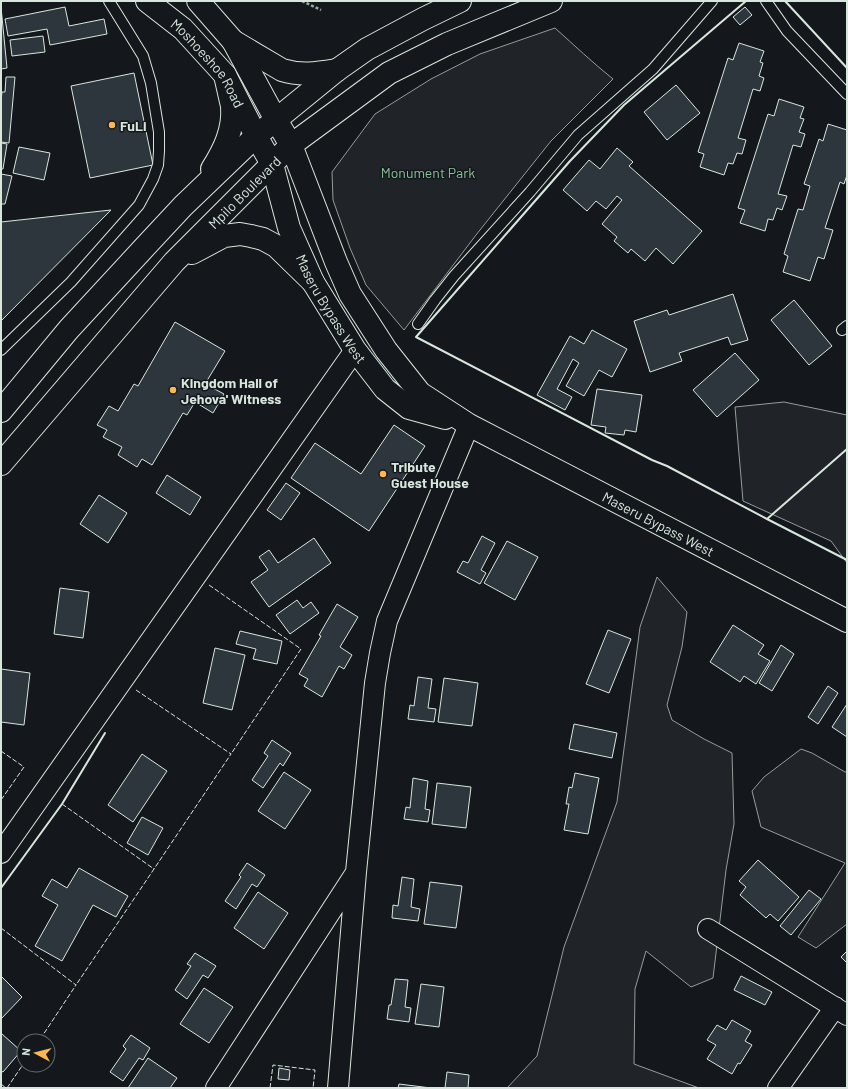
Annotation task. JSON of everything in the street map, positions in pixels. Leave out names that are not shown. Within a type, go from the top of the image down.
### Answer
[{"type":"main road","name":"Moshoeshoe Road","points":[[147,1],[183,29],[225,75],[256,136]]},
{"type":"main road","name":"Moshoeshoe Road","points":[[198,1],[233,41],[276,120]]},
{"type":"main road","points":[[1,411],[69,329],[177,212],[256,136],[337,70],[367,49],[460,1]]},
{"type":"main road","name":"Mpilo Boulevard","points":[[1,464],[174,262],[292,145],[389,73],[447,44],[551,1]]},
{"type":"main road","points":[[233,41],[282,70],[289,72],[305,74],[337,70]]},
{"type":"main road","points":[[199,191],[225,146],[231,130],[233,111],[225,75]]},
{"type":"main road","name":"Maseru Bypass West","points":[[276,120],[292,145],[336,262],[350,294],[386,350],[420,394],[469,426],[847,621]]},
{"type":"main road","name":"Maseru Bypass West","points":[[256,136],[272,164],[289,228],[314,282],[354,350],[385,389],[409,408],[469,426]]},
{"type":"main road","points":[[174,262],[224,236],[240,234],[264,239],[276,246],[314,282]]},
{"type":"street","points":[[1,853],[354,350]]},
{"type":"street","points":[[338,1088],[356,872],[375,683],[380,653],[387,620],[469,426]]},
{"type":"street","points":[[216,1088],[356,872]]},
{"type":"street","points":[[708,929],[841,1011],[778,1088]]},
{"type":"lane","points":[[1,350],[72,282],[139,205],[158,166],[159,132],[151,84],[143,56],[109,1]]},
{"type":"lane","points":[[418,324],[454,276],[530,192],[578,135],[653,69],[712,1]]},
{"type":"lane","points":[[766,1],[787,31],[847,94]]},
{"type":"path","points":[[302,1],[321,10]]},
{"type":"green space","name":"Monument Park","points":[[555,28],[613,79],[551,141],[476,235],[404,330],[366,285],[350,248],[333,200],[332,172],[375,114],[431,79],[480,54]]},
{"type":"green space","points":[[784,402],[847,415],[847,563],[831,541],[743,501],[735,407]]},
{"type":"green space","points":[[657,577],[687,612],[682,647],[667,705],[672,720],[704,739],[732,753],[734,824],[726,870],[713,978],[691,987],[646,951],[635,989],[634,1064],[699,1088],[507,1088],[537,1056],[564,947],[617,802],[640,627]]},
{"type":"green space","points":[[801,749],[812,753],[847,772],[847,924],[816,948],[798,937],[845,863],[761,827],[752,791],[764,777]]},
{"type":"building","points":[[1,7],[7,68],[1,69]]},
{"type":"building","points":[[65,7],[69,26],[104,19],[107,34],[50,45],[47,29],[8,36],[5,19]]},
{"type":"building","points":[[745,7],[752,15],[740,25],[733,17]]},
{"type":"building","points":[[43,36],[45,52],[12,56],[10,40]]},
{"type":"building","points":[[739,43],[764,51],[760,62],[763,63],[759,76],[764,78],[760,91],[753,89],[738,138],[746,140],[742,154],[737,153],[733,164],[728,163],[724,175],[700,167],[704,154],[698,152],[728,58],[733,60]]},
{"type":"building","name":"FuLi","points":[[134,73],[153,165],[90,178],[71,86]]},
{"type":"building","points":[[6,77],[15,77],[9,143],[1,142],[1,100],[2,92],[5,92]]},
{"type":"building","points":[[676,85],[700,113],[667,140],[644,112]]},
{"type":"building","points":[[779,99],[804,107],[800,118],[804,119],[799,132],[805,134],[801,147],[793,145],[778,194],[787,196],[782,210],[777,208],[773,220],[768,219],[765,231],[740,223],[745,210],[738,208],[768,114],[774,116]]},
{"type":"building","points":[[828,124],[847,130],[847,175],[844,184],[840,182],[825,228],[833,230],[824,259],[818,257],[810,281],[783,272],[788,256],[784,254],[798,209],[803,210],[810,186],[804,184],[819,139],[823,141]]},
{"type":"building","points":[[1,143],[7,144],[3,169],[1,169]]},
{"type":"building","points":[[19,147],[50,153],[44,180],[13,173]]},
{"type":"building","points":[[617,148],[633,162],[629,166],[702,231],[673,264],[656,248],[645,261],[631,249],[628,253],[614,241],[617,237],[602,224],[622,200],[617,196],[606,209],[596,201],[587,211],[563,190],[589,160],[600,169]]},
{"type":"building","points":[[1,174],[12,176],[5,204],[1,204]]},
{"type":"building","points":[[111,210],[1,321],[1,222]]},
{"type":"building","points":[[733,294],[748,340],[731,345],[728,337],[679,353],[682,361],[650,372],[634,321],[667,310],[669,315]]},
{"type":"building","points":[[794,300],[832,346],[809,365],[771,320]]},
{"type":"building","name":"Kingdom Hall of Jehova' Witness","points":[[175,322],[225,351],[205,384],[224,394],[213,413],[195,402],[187,415],[183,413],[152,465],[142,459],[137,467],[118,455],[122,447],[103,437],[107,430],[97,425],[109,406],[118,411],[134,384],[138,386]]},
{"type":"building","points":[[592,330],[627,349],[612,377],[599,370],[584,396],[566,386],[579,363],[573,359],[557,389],[572,397],[565,410],[537,395],[570,336],[584,344]]},
{"type":"building","points":[[735,353],[759,380],[717,417],[693,390]]},
{"type":"building","points":[[597,389],[642,395],[636,432],[625,430],[624,435],[605,433],[606,427],[591,425]]},
{"type":"building","points":[[394,425],[425,446],[369,531],[291,478],[315,443],[361,474]]},
{"type":"building","points":[[167,475],[201,497],[190,515],[156,493]]},
{"type":"building","points":[[286,483],[300,493],[281,520],[267,510]]},
{"type":"building","points":[[99,495],[127,513],[108,543],[80,524]]},
{"type":"building","points":[[482,536],[495,543],[481,570],[486,573],[480,584],[457,572],[463,561],[468,563]]},
{"type":"building","points":[[314,538],[331,563],[269,607],[251,582],[268,570],[259,557],[269,550],[278,563]]},
{"type":"building","points":[[507,541],[538,557],[515,600],[484,583]]},
{"type":"building","points":[[60,588],[89,592],[83,638],[54,634]]},
{"type":"building","points":[[297,600],[303,608],[311,602],[319,613],[290,634],[276,615]]},
{"type":"building","points":[[337,604],[358,617],[340,647],[352,655],[344,669],[339,666],[322,697],[304,686],[308,679],[299,674],[321,636],[319,635]]},
{"type":"building","points":[[733,625],[764,645],[758,654],[770,661],[756,684],[744,676],[740,682],[710,662]]},
{"type":"building","points":[[608,630],[631,639],[609,693],[586,684]]},
{"type":"building","points":[[240,631],[282,641],[277,664],[253,659],[256,649],[236,644]]},
{"type":"building","points":[[781,645],[794,654],[772,691],[759,683]]},
{"type":"building","points":[[215,648],[245,655],[232,710],[203,703]]},
{"type":"building","points":[[1,669],[30,673],[24,725],[1,722]]},
{"type":"building","points":[[418,677],[432,679],[428,708],[436,709],[434,722],[408,719],[410,705],[414,706]]},
{"type":"building","points":[[444,678],[478,683],[472,726],[438,722]]},
{"type":"building","points":[[828,686],[838,693],[818,724],[808,717]]},
{"type":"building","points":[[847,704],[847,737],[832,727]]},
{"type":"building","points":[[574,724],[617,733],[612,758],[569,749]]},
{"type":"building","points":[[272,740],[291,753],[283,766],[280,763],[263,788],[252,780],[268,756],[264,753]]},
{"type":"building","points":[[142,754],[167,771],[133,822],[108,805]]},
{"type":"building","points":[[284,772],[311,790],[285,829],[258,811]]},
{"type":"building","points":[[575,773],[599,778],[588,834],[564,830],[569,804],[566,804],[569,787],[572,788]]},
{"type":"building","points":[[413,778],[428,781],[425,809],[430,810],[428,822],[404,819],[406,807],[410,808]]},
{"type":"building","points":[[437,783],[471,787],[466,828],[432,824]]},
{"type":"building","points":[[142,817],[163,828],[148,855],[127,843]]},
{"type":"building","points":[[758,860],[799,897],[778,921],[770,914],[766,918],[740,895],[746,887],[739,881]]},
{"type":"building","points":[[247,863],[265,875],[257,887],[252,884],[236,909],[225,901],[241,877],[239,875]]},
{"type":"building","points":[[79,868],[128,896],[116,917],[93,905],[62,961],[35,946],[58,905],[42,896],[52,879],[67,888]]},
{"type":"building","points":[[402,877],[414,879],[411,907],[420,909],[418,921],[392,918],[393,905],[398,906]]},
{"type":"building","points":[[430,882],[462,886],[456,928],[424,924]]},
{"type":"building","points":[[809,890],[821,899],[791,935],[780,926]]},
{"type":"building","points":[[258,892],[288,913],[264,949],[234,928]]},
{"type":"building","points":[[847,951],[847,963],[841,957]]},
{"type":"building","points":[[195,953],[216,966],[208,978],[203,975],[187,999],[175,990],[191,966],[187,964]]},
{"type":"building","points":[[1,976],[22,997],[1,1019]]},
{"type":"building","points":[[741,976],[772,992],[765,1005],[734,990]]},
{"type":"building","points":[[395,979],[408,980],[405,1007],[411,1008],[409,1022],[387,1019]]},
{"type":"building","points":[[421,984],[444,987],[439,1027],[415,1024]]},
{"type":"building","points":[[204,988],[233,1007],[209,1043],[180,1024]]},
{"type":"building","points":[[732,1020],[751,1031],[745,1041],[752,1045],[740,1064],[738,1063],[732,1074],[707,1059],[716,1045],[707,1040],[717,1025],[726,1030]]},
{"type":"building","points":[[2,1034],[16,1047],[16,1057],[3,1072],[1,1071]]},
{"type":"building","points":[[131,1035],[150,1048],[143,1060],[139,1058],[123,1081],[110,1072],[126,1049],[123,1046]]},
{"type":"building","points":[[148,1058],[177,1078],[170,1088],[128,1088]]},
{"type":"building","points":[[279,1068],[290,1070],[289,1080],[278,1079]]},
{"type":"building","points":[[447,1072],[469,1075],[468,1088],[445,1088]]},
{"type":"building","points":[[399,1084],[431,1088],[398,1088]]},
{"type":"fence","points":[[209,585],[301,649],[231,754]]},
{"type":"fence","points":[[136,690],[231,754],[154,869]]},
{"type":"fence","points":[[1,751],[24,767],[1,800]]},
{"type":"fence","points":[[62,804],[154,869],[76,985]]},
{"type":"fence","points":[[1,928],[76,985],[44,1033]]},
{"type":"fence","points":[[270,1088],[273,1065],[315,1070],[313,1088]]},
{"type":"fence","points":[[7,1088],[17,1073]]},
{"type":"fence","points":[[1,1084],[6,1088]]},
{"type":"wall","points":[[746,1],[624,105],[570,161],[416,337],[767,519],[847,449]]},
{"type":"wall","points":[[785,1],[847,68]]},
{"type":"wall","points":[[767,519],[847,560]]},
{"type":"wall","points":[[1,888],[62,804],[105,733]]},
{"type":"place","name":"FuLi","points":[[112,125]]},
{"type":"place","name":"Kingdom Hall of Jehova' Witness","points":[[173,390]]},
{"type":"place","name":"Tribute Guest House","points":[[383,474]]}]
